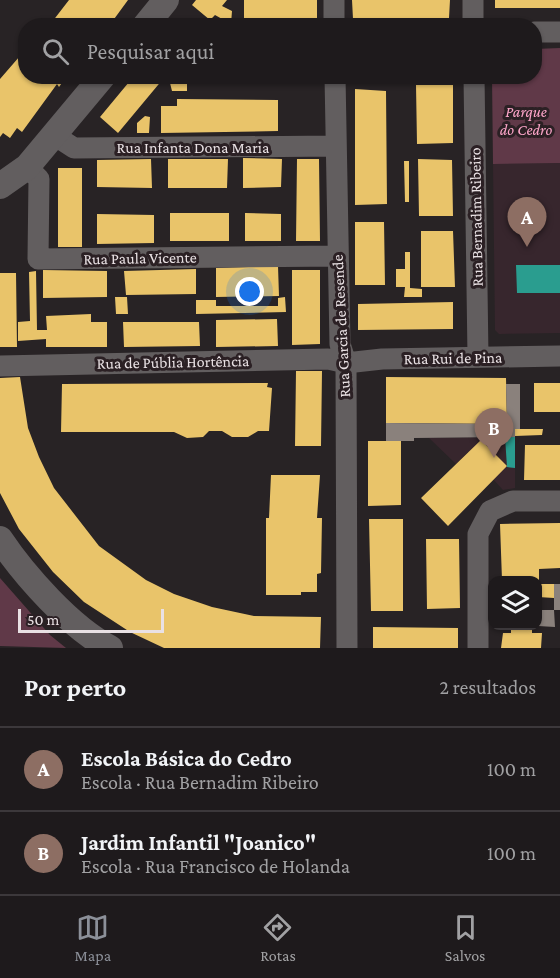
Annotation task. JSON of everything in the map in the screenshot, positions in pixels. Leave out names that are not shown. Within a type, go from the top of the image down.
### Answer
[{"type":"street","points":[[153,18],[166,0]]},
{"type":"street","points":[[334,0],[334,18]]},
{"type":"street","points":[[473,0],[473,18]]},
{"type":"street","points":[[542,32],[560,32]]},
{"type":"street","points":[[0,186],[27,167],[96,84]]},
{"type":"street","name":"Rua Garcia de Resende","points":[[335,84],[340,344],[346,363],[347,648]]},
{"type":"street","name":"Rua Bernadim Ribeiro","points":[[474,84],[478,357]]},
{"type":"street","name":"Rua Infanta Dona Maria","points":[[54,135],[74,148],[336,146]]},
{"type":"street","name":"Rua Paula Vicente","points":[[27,167],[39,179],[38,259],[338,255]]},
{"type":"street","name":"Rua Rui de Pina","points":[[346,363],[560,356]]},
{"type":"street","name":"Rua de Públia Hortência","points":[[0,366],[328,359],[346,363]]},
{"type":"street","points":[[478,648],[478,534],[490,511],[513,501],[560,501]]},
{"type":"street","points":[[0,538],[20,569],[60,609],[110,648]]},
{"type":"shaded area","points":[[560,163],[560,333],[499,334],[495,330],[493,164]]},
{"type":"shaded area","points":[[515,437],[515,488],[503,490],[468,452],[456,464],[429,438]]},
{"type":"green space","name":"Parque do Cedro","points":[[560,48],[560,163],[493,164],[492,84],[542,84],[542,49]]},
{"type":"green space","points":[[0,578],[50,635],[66,648],[0,646]]},
{"type":"building: Moradias","points":[[69,0],[128,0],[115,18],[55,18]]},
{"type":"building: Moradias","points":[[196,0],[227,0],[222,6],[232,11],[231,18],[220,18],[215,15],[208,18],[192,5]]},
{"type":"building: Moradias","points":[[244,0],[317,0],[317,18],[244,18]]},
{"type":"building: Moradias","points":[[352,0],[450,0],[449,18],[353,18]]},
{"type":"building: Moradias","points":[[495,0],[560,0],[560,8],[495,8]]},
{"type":"building: Moradias","points":[[18,58],[18,84],[57,84],[22,132],[17,128],[10,138],[3,133],[0,137],[0,79]]},
{"type":"building: Moradias","points":[[127,84],[159,84],[118,133],[100,117]]},
{"type":"building: Moradias","points":[[170,84],[187,84],[187,91],[172,91]]},
{"type":"building: Moradias","points":[[416,85],[453,85],[453,143],[417,144]]},
{"type":"building: Moradias","points":[[355,89],[386,91],[387,204],[355,205]]},
{"type":"building: Moradias","points":[[177,99],[278,100],[278,131],[161,133],[161,106],[177,106]]},
{"type":"building: Moradias","points":[[145,116],[150,117],[149,133],[137,133],[137,123]]},
{"type":"building: Moradias","points":[[243,158],[282,159],[281,187],[243,188]]},
{"type":"building: Moradias","points":[[151,159],[152,188],[97,187],[97,160]]},
{"type":"building: Moradias","points":[[168,159],[228,159],[227,188],[168,188]]},
{"type":"building: Moradias","points":[[297,159],[319,159],[320,241],[296,241]]},
{"type":"building: Moradias","points":[[418,159],[452,160],[453,216],[419,216]]},
{"type":"building: Moradias","points":[[404,161],[409,161],[409,202],[405,202]]},
{"type":"building: Moradias","points":[[58,168],[82,168],[82,247],[58,247]]},
{"type":"building: Moradias","points":[[170,213],[229,213],[229,241],[170,241]]},
{"type":"building: Moradias","points":[[245,213],[281,214],[281,241],[245,241]]},
{"type":"building: Moradias","points":[[97,214],[154,215],[154,243],[97,244]]},
{"type":"building: Moradias","points":[[355,222],[384,222],[385,285],[355,285]]},
{"type":"building: Moradias","points":[[421,231],[453,231],[455,287],[421,287]]},
{"type":"building: Moradias","points":[[405,252],[410,252],[410,288],[422,289],[422,297],[404,297],[405,287],[396,287],[396,269],[405,269]]},
{"type":"building: Moradias","points":[[278,266],[279,296],[216,297],[216,268]]},
{"type":"building: Moradias","points":[[196,269],[196,294],[126,295],[124,271]]},
{"type":"building: Moradias","points":[[43,270],[107,271],[107,297],[43,298]]},
{"type":"building: Moradias","points":[[292,270],[320,270],[320,344],[292,345]]},
{"type":"building: Moradias","points":[[36,271],[37,330],[47,330],[46,316],[91,314],[91,322],[107,322],[107,347],[46,347],[46,339],[18,341],[18,322],[30,321],[29,272]]},
{"type":"building: Moradias","points":[[0,273],[16,273],[17,347],[0,347]]},
{"type":"building: Moradias","points":[[115,297],[127,297],[128,314],[116,314]]},
{"type":"building: Moradias","points":[[285,297],[286,312],[196,314],[196,300],[216,300],[216,306],[278,306],[278,298]]},
{"type":"building: Moradias","points":[[453,302],[453,329],[358,330],[358,304]]},
{"type":"building: Moradias","points":[[277,319],[278,346],[216,347],[216,320]]},
{"type":"building: Moradias","points":[[123,322],[199,322],[200,346],[124,347]]},
{"type":"building: Moradias","points":[[296,371],[322,371],[321,446],[295,446]]},
{"type":"building: Moradias","points":[[20,377],[28,428],[39,457],[54,488],[99,546],[146,580],[174,594],[212,607],[254,616],[321,617],[320,648],[164,648],[130,632],[84,602],[53,572],[19,529],[0,493],[0,378]]},
{"type":"building: Moradias","points":[[386,377],[506,378],[507,424],[386,423]]},
{"type":"building: Moradias","points":[[268,383],[267,387],[272,388],[269,431],[258,431],[248,437],[232,437],[222,431],[209,431],[203,437],[187,438],[174,432],[61,432],[62,384]]},
{"type":"building: Moradias","points":[[534,383],[560,383],[560,412],[534,412]]},
{"type":"building: Moradias","points":[[515,429],[543,429],[542,435],[515,436]]},
{"type":"building: Moradias","points":[[481,440],[507,466],[448,526],[421,498]]},
{"type":"building: Moradias","points":[[368,441],[401,441],[401,505],[368,506]]},
{"type":"building: Moradias","points":[[525,445],[560,445],[560,480],[524,480]]},
{"type":"building: Moradias","points":[[271,475],[320,475],[317,518],[322,518],[321,573],[317,574],[317,592],[301,592],[301,595],[266,595],[266,518],[269,518]]},
{"type":"building: Moradias","points":[[369,519],[403,519],[403,611],[371,611]]},
{"type":"building: Moradias","points":[[560,523],[560,568],[539,569],[539,576],[502,576],[500,524]]},
{"type":"building: Moradias","points":[[426,539],[459,539],[460,608],[427,609]]},
{"type":"building: Moradias","points":[[542,584],[554,584],[554,598],[542,597]]},
{"type":"building: Moradias","points":[[373,627],[458,628],[458,648],[373,648]]},
{"type":"building: Moradias","points":[[511,630],[532,630],[532,633],[542,633],[541,648],[501,648],[503,633],[511,633]]},
{"type":"building: Escolas","points":[[516,265],[560,265],[560,293],[517,293]]},
{"type":"building: Escolas","points":[[505,437],[515,437],[515,468],[507,467]]},
{"type":"building: Indústria","points":[[506,384],[520,384],[520,429],[515,429],[515,437],[414,438],[414,441],[386,441],[386,423],[507,424]]},
{"type":"building: Indústria","points":[[554,584],[560,584],[560,610],[554,610]]},
{"type":"building: Indústria","points":[[542,610],[554,610],[555,627],[542,626]]},
{"type":"place","name":"Escola Básica do Cedro","points":[[527,247]]},
{"type":"place","name":"Jardim Infantil \"Joanico\"","points":[[494,458]]}]
